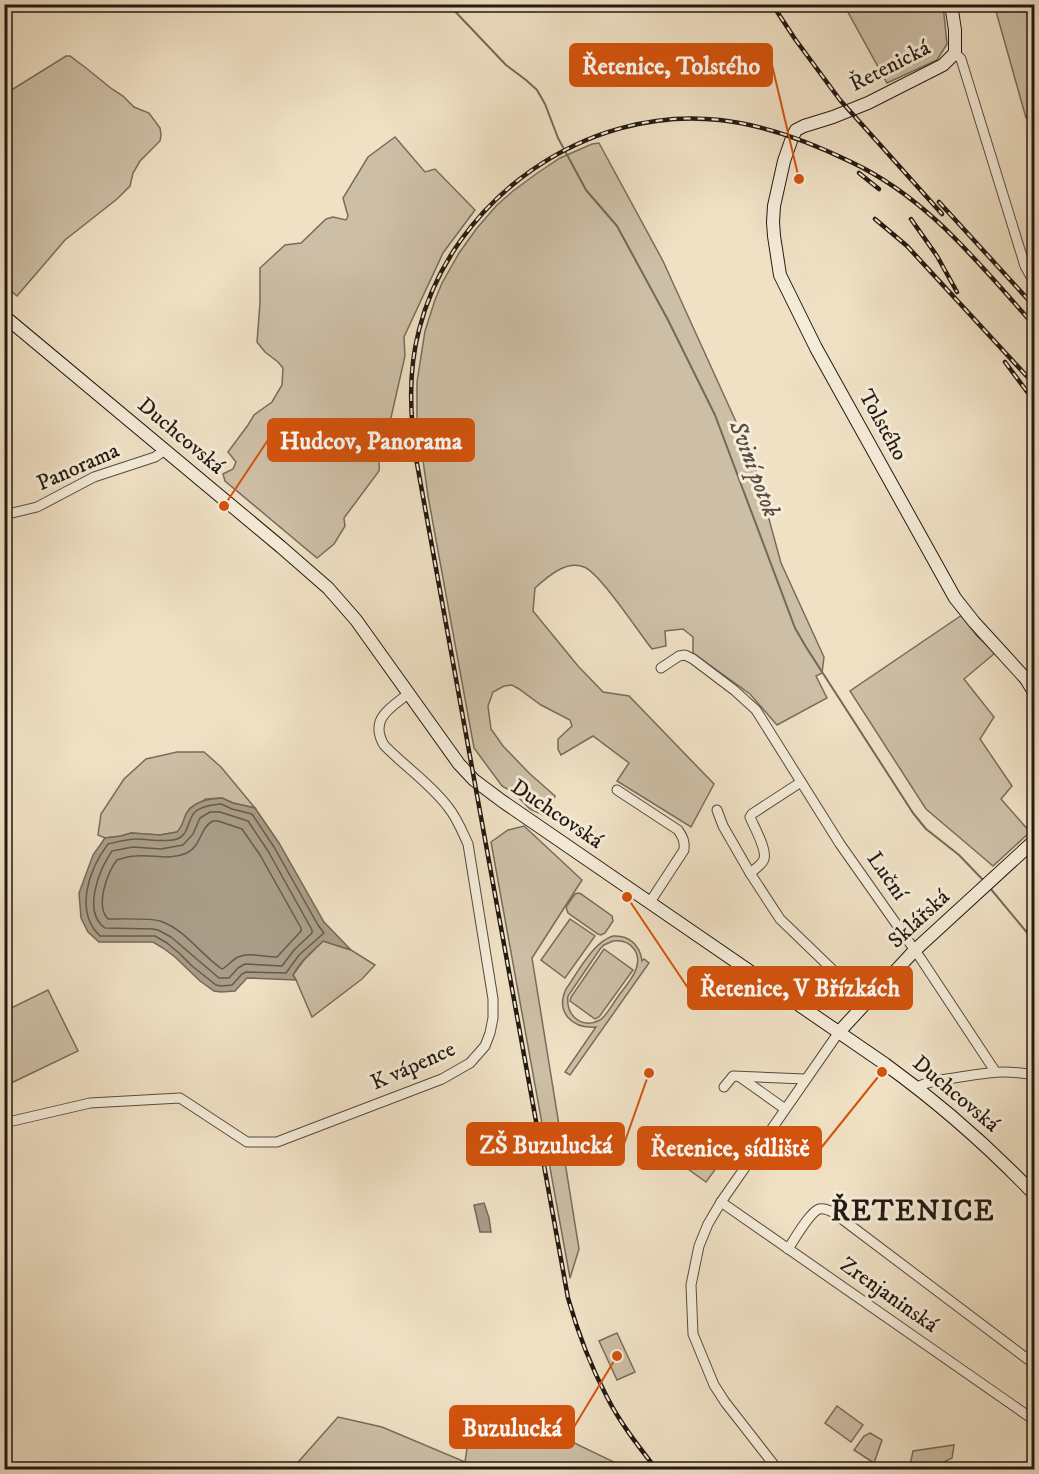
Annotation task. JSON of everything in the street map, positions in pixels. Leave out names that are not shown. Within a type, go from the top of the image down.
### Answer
[{"type":"main road","name":"Řetenická","points":[[796,130],[868,103],[943,65],[955,53],[955,30],[951,4]]},
{"type":"main road","name":"Tolstého","points":[[796,130],[788,149],[774,206],[774,236],[780,275],[816,348],[955,598],[1026,678],[1035,692]]},
{"type":"main road","name":"Duchcovská","points":[[4,316],[328,588],[356,620],[453,756],[474,780],[917,1087],[974,1135],[1035,1194]]},
{"type":"main road","name":"Sklářská","points":[[839,1032],[914,951],[1035,841]]},
{"type":"street","points":[[955,53],[961,59],[1025,266],[1035,282]]},
{"type":"street","name":"Panorama","points":[[4,515],[37,507],[94,477],[155,457],[165,450]]},
{"type":"street","name":"Luční","points":[[661,668],[679,656],[685,655],[748,701],[756,710],[840,844],[995,1071]]},
{"type":"street","name":"K vápence","points":[[4,1123],[90,1103],[180,1098],[247,1142],[276,1142],[442,1079],[470,1064],[485,1046],[490,1033],[493,999],[468,844],[460,824],[448,807],[384,745],[378,730],[381,717],[408,694]]},
{"type":"street","points":[[750,873],[765,859],[765,851],[750,817],[801,782]]},
{"type":"street","points":[[617,790],[678,830],[682,836],[684,850],[650,902]]},
{"type":"street","points":[[717,810],[723,826],[750,873],[780,919],[866,1002]]},
{"type":"street","points":[[778,1470],[714,1385],[693,1334],[691,1285],[699,1246],[708,1224],[839,1032]]},
{"type":"street","points":[[917,1087],[928,1081],[995,1071],[1035,1075]]},
{"type":"street","points":[[724,1087],[733,1076],[805,1079]]},
{"type":"street","points":[[740,1076],[785,1109]]},
{"type":"street","name":"Zrenjaninská","points":[[721,1202],[1035,1420]]},
{"type":"street","points":[[788,1249],[813,1213],[820,1209],[827,1209],[1035,1364]]},
{"type":"shaded area","points":[[994,4],[1034,5],[1034,114],[1026,118]]},
{"type":"shaded area","points":[[844,5],[943,5],[947,44],[937,60],[887,83]]},
{"type":"shaded area","points":[[66,56],[70,56],[86,68],[134,107],[149,113],[160,128],[160,141],[140,161],[133,173],[130,186],[65,240],[17,296],[5,286],[5,94]]},
{"type":"shaded area","points":[[395,137],[425,172],[435,169],[475,210],[443,253],[404,337],[405,356],[390,422],[375,440],[379,471],[344,518],[345,526],[334,544],[317,558],[225,481],[223,474],[233,469],[236,462],[228,452],[254,415],[272,402],[282,385],[283,368],[257,342],[260,268],[285,245],[301,243],[326,219],[333,217],[346,220],[348,216],[343,198],[368,157]]},
{"type":"shaded area","points":[[599,143],[663,261],[752,457],[781,563],[824,657],[822,673],[816,676],[827,698],[777,725],[750,694],[693,653],[693,637],[683,629],[665,631],[666,646],[652,649],[600,580],[584,567],[577,565],[564,568],[535,588],[533,611],[578,666],[603,692],[629,696],[714,784],[691,827],[617,781],[629,763],[593,736],[561,755],[558,749],[558,739],[572,726],[570,720],[541,705],[512,685],[504,686],[493,692],[488,706],[491,729],[503,746],[555,796],[548,817],[530,809],[514,793],[502,786],[474,748],[428,496],[417,418],[417,382],[425,331],[442,283],[459,253],[497,205],[513,191],[560,158]]},
{"type":"shaded area","points":[[962,615],[977,636],[995,653],[964,679],[994,717],[980,739],[1012,786],[1001,799],[1030,832],[993,866],[926,809],[850,691]]},
{"type":"shaded area","points":[[177,752],[204,752],[221,767],[255,808],[222,798],[206,799],[190,808],[182,827],[177,832],[160,835],[131,833],[105,838],[98,835],[101,814],[124,779],[146,759]]},
{"type":"shaded area","points":[[524,826],[582,880],[532,958],[579,1249],[570,1278],[491,842],[508,830]]},
{"type":"shaded area","points":[[578,893],[612,916],[613,921],[605,933],[598,934],[568,913],[566,907]]},
{"type":"shaded area","points":[[570,919],[595,936],[565,978],[541,960]]},
{"type":"shaded area","points":[[619,936],[629,939],[639,950],[642,961],[644,959],[649,963],[570,1075],[565,1072],[596,1027],[580,1025],[568,1018],[563,998],[566,989],[586,958],[606,939]],"holes":[[[613,941],[622,941],[634,949],[638,962],[636,969],[603,1018],[593,1023],[580,1021],[569,1010],[568,996],[600,949]]]},
{"type":"shaded area","points":[[323,941],[351,950],[375,965],[362,979],[312,1017],[293,975]]},
{"type":"shaded area","points":[[604,949],[633,970],[599,1017],[595,1019],[570,1001]]},
{"type":"shaded area","points":[[48,990],[78,1051],[5,1086],[5,1011]]},
{"type":"shaded area","points":[[704,1146],[723,1159],[706,1182],[688,1169]]},
{"type":"shaded area","points":[[617,1333],[635,1372],[617,1380],[599,1341]]},
{"type":"shaded area","points":[[837,1406],[863,1425],[851,1442],[825,1423]]},
{"type":"shaded area","points":[[472,1413],[523,1423],[536,1433],[564,1438],[614,1462],[621,1469],[292,1469],[338,1417],[382,1427],[465,1462]]},
{"type":"shaded area","points":[[870,1433],[882,1440],[874,1463],[854,1450],[864,1436]]},
{"type":"shaded area","points":[[954,1445],[952,1458],[930,1469],[913,1469],[910,1465],[913,1451]]},
{"type":"water","points":[[222,798],[255,808],[279,843],[324,922],[351,950],[323,941],[296,970],[293,975],[296,980],[247,978],[235,991],[221,992],[214,991],[200,981],[175,957],[153,942],[99,942],[88,932],[81,918],[79,893],[93,855],[105,838],[131,833],[160,835],[177,832],[193,806],[207,800]]},
{"type":"water","points":[[484,1203],[491,1232],[480,1232],[474,1205]]},
{"type":"waterway","name":"Sviní potok","points":[[448,4],[506,65],[537,90],[558,138],[586,190],[617,226],[668,320],[715,415],[795,628],[913,813],[926,829],[959,855],[984,881]]},
{"type":"waterway","name":"Sviní potok","points":[[990,888],[1034,941]]},
{"type":"railway","points":[[772,4],[840,100],[942,214]]},
{"type":"railway","points":[[657,1470],[612,1407],[585,1349],[568,1298],[416,458],[411,394],[413,362],[419,330],[436,283],[461,240],[493,202],[532,170],[575,145],[621,128],[670,119],[720,120],[770,130],[820,148],[879,177],[904,194],[951,234],[1034,325]]},
{"type":"railway","points":[[859,173],[879,189]]},
{"type":"railway","points":[[939,202],[1034,306]]},
{"type":"railway","points":[[875,219],[907,246],[1034,384]]},
{"type":"railway","points":[[911,219],[937,256],[957,292]]},
{"type":"railway","points":[[1005,362],[1034,401]]},
{"type":"place","name":"Řetenice, Tolstého","points":[[799,179]]},
{"type":"place","name":"Hudcov, Panorama","points":[[224,506]]},
{"type":"place","name":"Řetenice, V Břízkách","points":[[627,897]]},
{"type":"place","name":"Řetenice, sídliště","points":[[882,1072]]},
{"type":"place","name":"ZŠ Buzulucká","points":[[649,1073]]},
{"type":"place","name":"Buzulucká","points":[[617,1356]]},
{"type":"district","name":"ŘETENICE","points":[[913,1211]]}]
